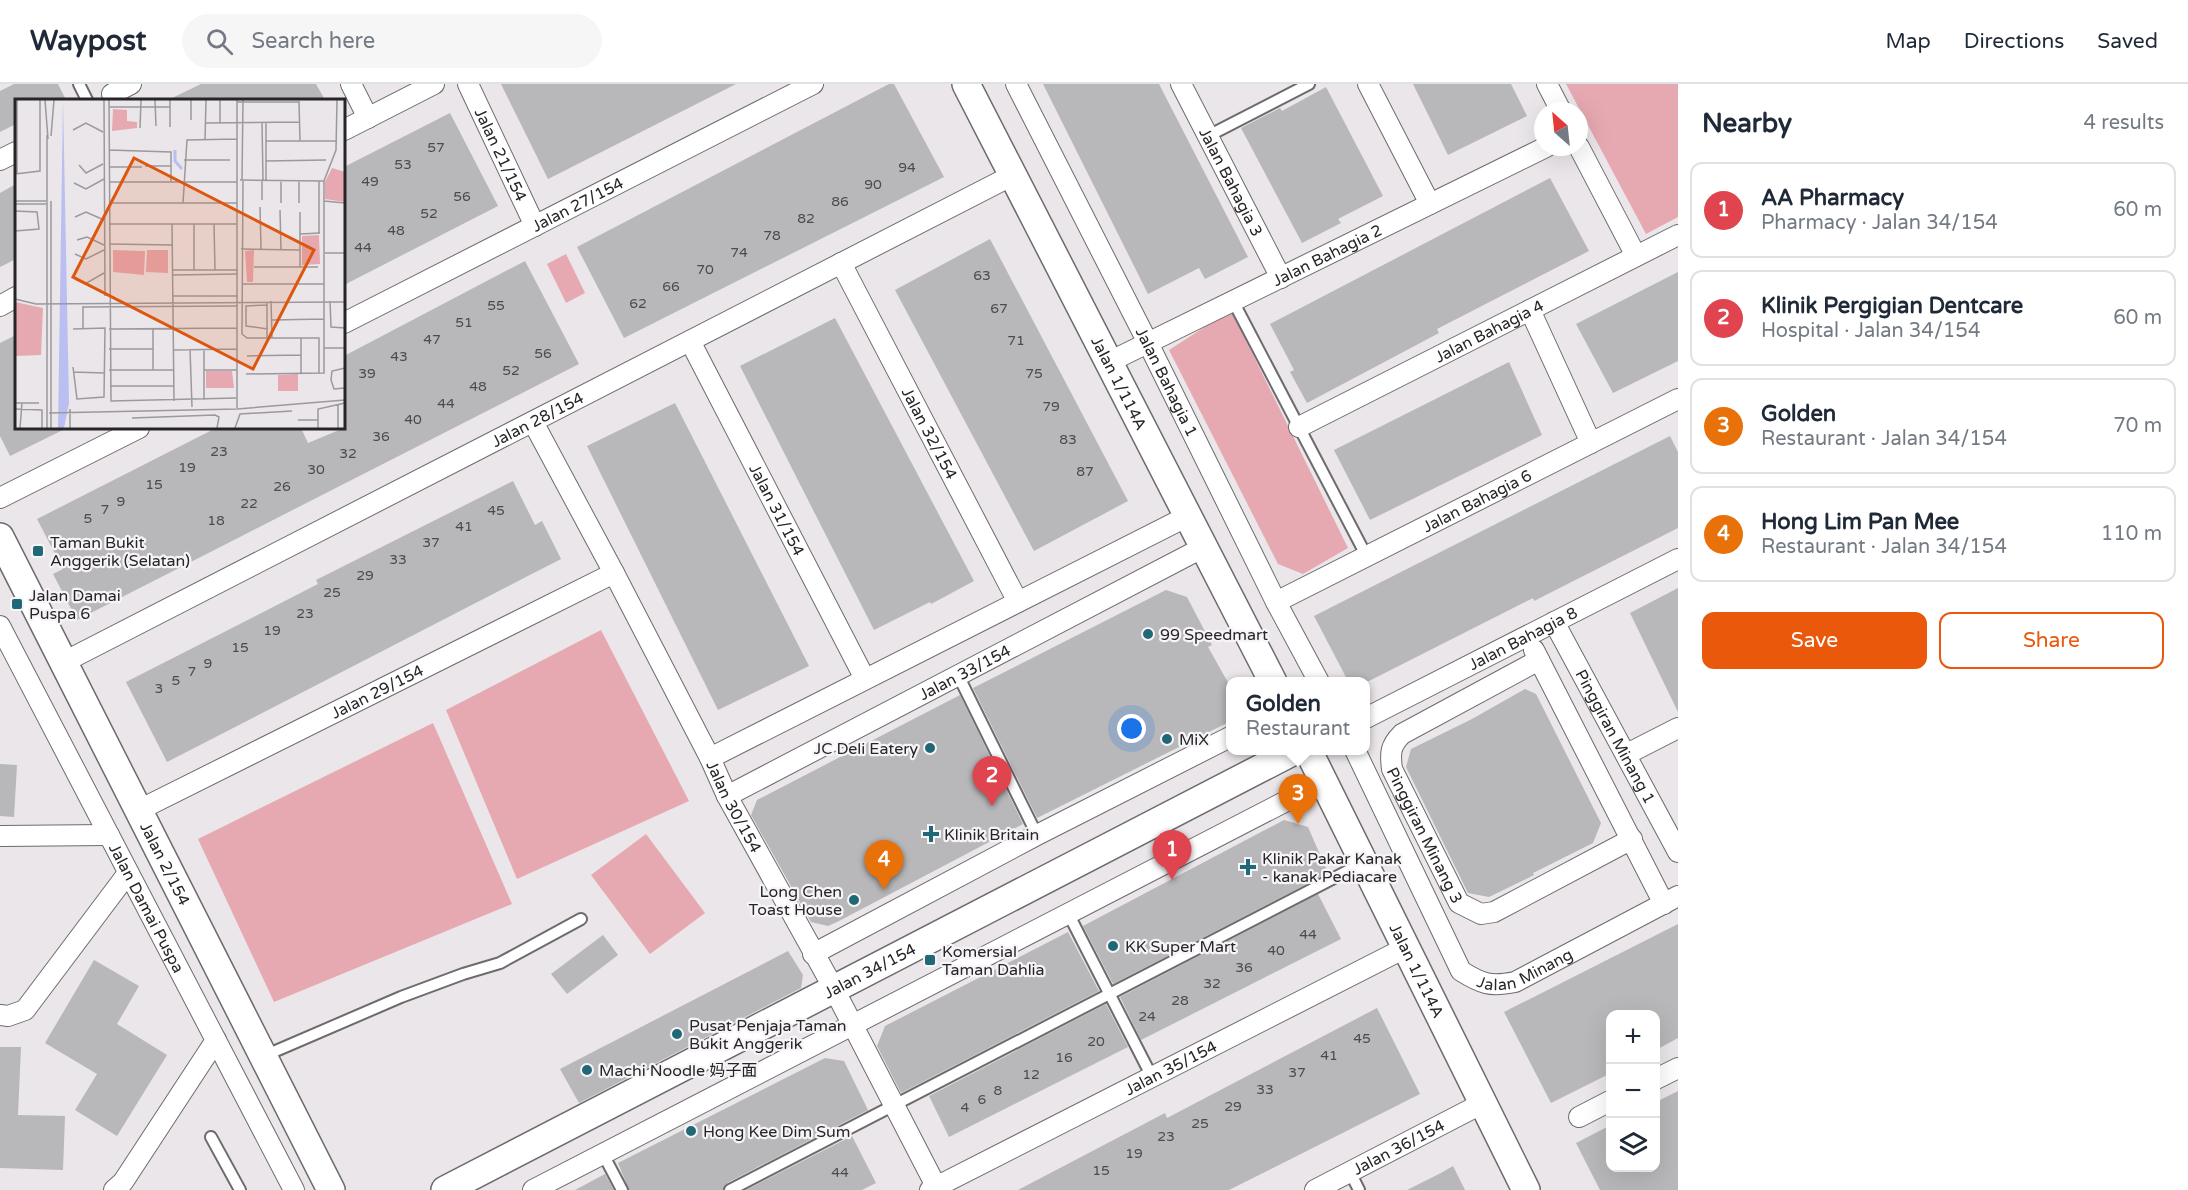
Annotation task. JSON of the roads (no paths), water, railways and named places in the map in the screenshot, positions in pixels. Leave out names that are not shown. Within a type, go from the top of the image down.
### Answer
[{"type":"street","points":[[112,94],[131,84]]},
{"type":"street","points":[[351,84],[368,118]]},
{"type":"street","points":[[345,130],[434,84]]},
{"type":"street","name":"Jalan 21/154","points":[[468,84],[535,226]]},
{"type":"street","name":"Jalan 27/154","points":[[345,322],[813,84]]},
{"type":"street","name":"Jalan 1/114A","points":[[966,84],[1271,677]]},
{"type":"street","name":"Jalan Bahagia 1","points":[[1016,84],[1276,602],[1317,677]]},
{"type":"street","name":"Jalan Bahagia 3","points":[[1181,84],[1281,278]]},
{"type":"street","points":[[1368,84],[1431,204]]},
{"type":"street","points":[[1546,84],[1556,102]]},
{"type":"street","points":[[0,160],[15,152]]},
{"type":"street","name":"Jalan Bahagia 2","points":[[1109,362],[1534,153]]},
{"type":"street","points":[[1584,156],[1636,256]]},
{"type":"street","name":"Jalan 28/154","points":[[64,662],[1013,175]]},
{"type":"street","name":"Jalan Bahagia 4","points":[[1299,428],[1678,235]]},
{"type":"street","name":"Jalan 32/154","points":[[842,263],[1018,602]]},
{"type":"street","points":[[0,306],[15,298]]},
{"type":"street","points":[[1530,310],[1591,443]]},
{"type":"street","name":"Jalan 31/154","points":[[690,341],[865,680]]},
{"type":"street","name":"Jalan Bahagia 6","points":[[1276,602],[1678,399]]},
{"type":"street","name":"Jalan 30/154","points":[[533,422],[615,573],[710,758],[727,796],[834,989],[934,1189]]},
{"type":"street","points":[[0,498],[137,429]]},
{"type":"street","points":[[710,758],[1188,516]]},
{"type":"street","name":"Jalan 2/154","points":[[0,537],[331,1190]]},
{"type":"street","name":"Jalan 33/154","points":[[727,796],[1204,546]]},
{"type":"street","name":"Jalan Bahagia 8","points":[[1370,716],[1678,559]]},
{"type":"street","name":"Jalan 29/154","points":[[139,810],[615,573]]},
{"type":"street","name":"Pinggiran Minang 1","points":[[1554,622],[1678,852]]},
{"type":"street","name":"Jalan Damai Puspa","points":[[0,626],[7,653],[109,835],[294,1190]]},
{"type":"street","points":[[1527,637],[1632,839],[1671,900]]},
{"type":"street","name":"Pinggiran Minang 3","points":[[1539,660],[1402,734],[1393,743],[1390,752],[1392,769],[1460,903],[1481,914],[1494,912],[1632,839]]},
{"type":"street","points":[[1627,754],[1678,728]]},
{"type":"street","points":[[813,954],[1037,835],[1226,739]]},
{"type":"street","name":"Jalan 34/154","points":[[445,1190],[1286,755]]},
{"type":"street","name":"Jalan 1/114A","points":[[1310,755],[1526,1190]]},
{"type":"street","name":"Jalan Minang","points":[[1357,755],[1461,971],[1474,979],[1487,985],[1515,982],[1671,900]]},
{"type":"street","points":[[533,1190],[1323,782]]},
{"type":"street","points":[[0,836],[109,835]]},
{"type":"street","points":[[0,1015],[8,1016],[25,1010],[128,873]]},
{"type":"street","name":"Jalan 35/154","points":[[934,1189],[1405,948]]},
{"type":"street","points":[[114,1190],[123,1182],[216,1040]]},
{"type":"street","points":[[1660,1077],[1678,1068]]},
{"type":"street","name":"Jalan 36/154","points":[[1315,1190],[1483,1103]]},
{"type":"street","points":[[1579,1117],[1606,1104]]},
{"type":"lane","points":[[79,84],[86,99]]},
{"type":"lane","points":[[1208,136],[1309,84]]},
{"type":"lane","points":[[1233,301],[1366,557]]},
{"type":"lane","points":[[958,675],[1037,835]]},
{"type":"lane","points":[[730,1190],[1364,863]]},
{"type":"lane","points":[[1068,913],[1152,1077]]},
{"type":"lane","points":[[264,1056],[401,997],[500,963],[581,919]]},
{"type":"lane","points":[[211,1137],[240,1190]]},
{"type":"lane","points":[[603,1154],[622,1190]]},
{"type":"lane","points":[[1350,1172],[1359,1190]]},
{"type":"place","name":"Taman Bukit Anggerik (Selatan)","points":[[38,551]]},
{"type":"place","name":"Jalan Damai Puspa 6","points":[[17,604]]},
{"type":"place","name":"99 Speedmart","points":[[1148,634]]},
{"type":"place","name":"MiX","points":[[1167,739]]},
{"type":"place","name":"JC Deli Eatery","points":[[930,748]]},
{"type":"place","name":"Klinik Pergigian Dentcare","points":[[992,806]]},
{"type":"place","name":"Golden","points":[[1298,824]]},
{"type":"place","name":"Klinik Britain","points":[[931,834]]},
{"type":"place","name":"Klinik Pakar Kanak - kanak Pediacare","points":[[1248,867]]},
{"type":"place","name":"AA Pharmacy","points":[[1172,880]]},
{"type":"place","name":"Hong Lim Pan Mee","points":[[884,890]]},
{"type":"place","name":"Long Chen Toast House","points":[[854,900]]},
{"type":"place","name":"KK Super Mart","points":[[1113,946]]},
{"type":"place","name":"Komersial Taman Dahlia","points":[[930,960]]},
{"type":"place","name":"Pusat Penjaja Taman Bukit Anggerik","points":[[677,1034]]},
{"type":"place","name":"Machi Noodle 妈子面","points":[[587,1070]]},
{"type":"place","name":"Hong Kee Dim Sum","points":[[691,1131]]}]
